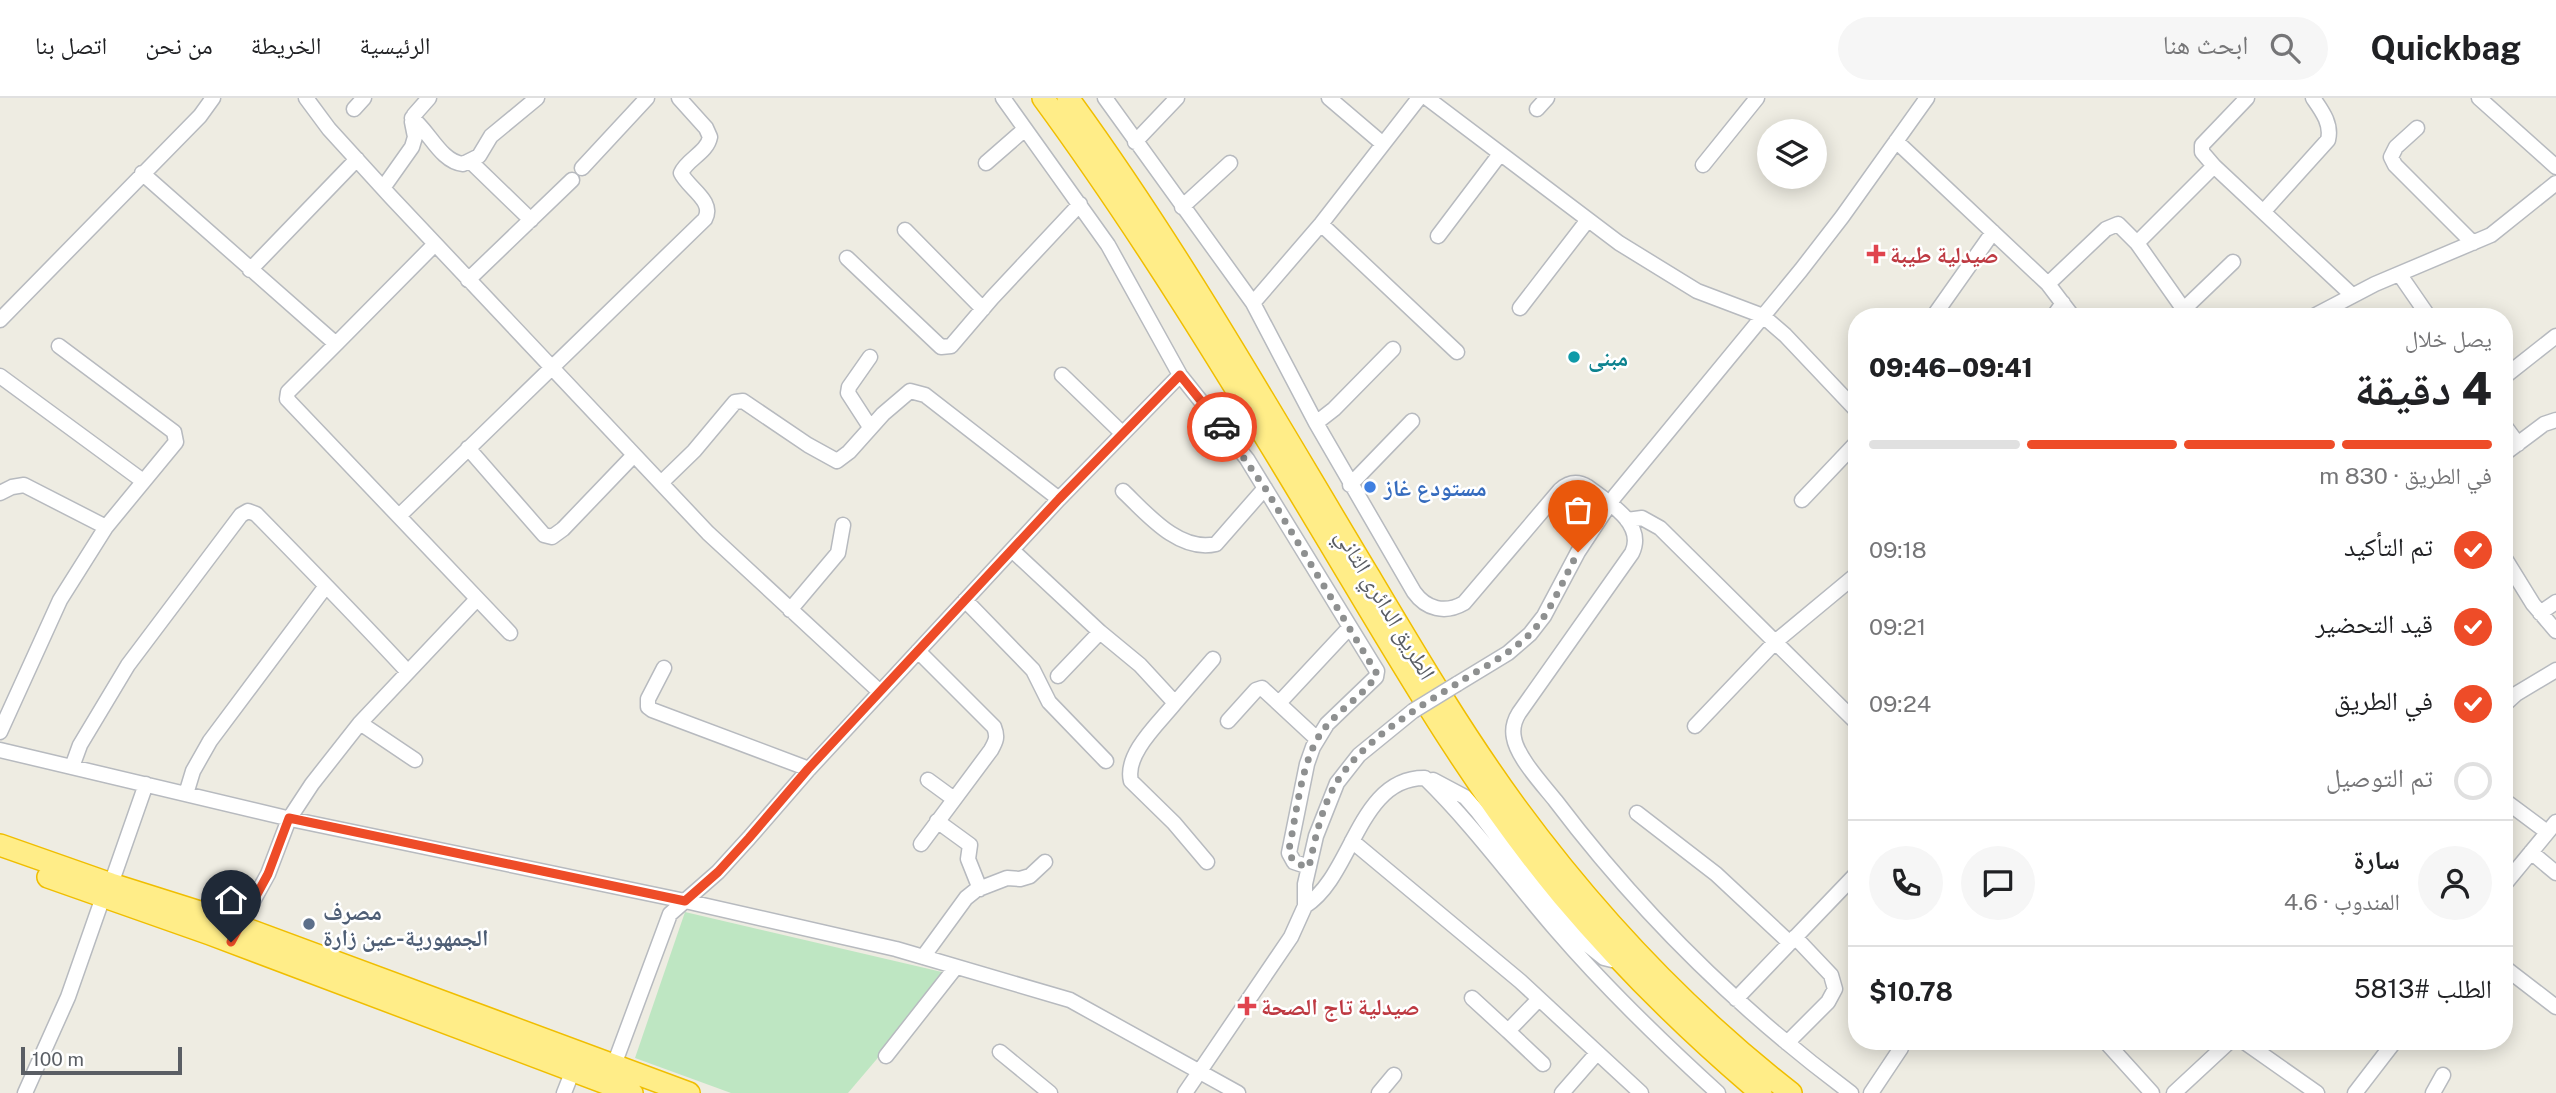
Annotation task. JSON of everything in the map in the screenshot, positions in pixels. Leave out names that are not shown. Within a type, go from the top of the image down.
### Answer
[{"type":"highway","name":"الطريق الدائري الثاني","points":[[1043,98],[1169,281],[1464,764],[1563,896],[1619,958],[1704,1044],[1760,1093]]},
{"type":"highway","name":"الطريق الدائري الثاني","points":[[1068,98],[1166,241],[1431,679],[1517,807],[1581,890],[1636,950],[1722,1035],[1791,1093]]},
{"type":"highway","points":[[0,845],[107,891]]},
{"type":"highway","points":[[0,860],[107,891],[235,934],[611,1076],[689,1093]]},
{"type":"highway","points":[[611,1076],[632,1093]]},
{"type":"street","points":[[0,320],[200,116],[213,98]]},
{"type":"street","points":[[306,98],[323,121],[468,280],[708,533],[880,692]]},
{"type":"street","points":[[383,188],[414,142],[412,118],[429,98]]},
{"type":"street","points":[[412,118],[449,160],[458,164],[471,162],[479,156],[491,136],[537,98]]},
{"type":"street","points":[[468,280],[577,174],[647,98]]},
{"type":"street","points":[[399,516],[708,215],[707,204],[681,177],[681,173],[684,166],[708,145],[710,136],[679,98]]},
{"type":"street","points":[[1003,98],[1080,204],[1122,269],[1180,375],[1223,428],[1265,488],[1377,674],[1327,724],[1317,739],[1307,764],[1289,853],[1294,862],[1309,867]]},
{"type":"street","points":[[1105,98],[1253,303],[1315,424],[1350,485],[1418,597],[1427,605],[1453,609],[1469,599],[1564,486],[1584,484],[1627,520],[1636,536],[1632,553],[1519,713],[1513,730],[1514,742],[1552,796],[1613,872],[1680,945],[1736,999],[1851,1093]]},
{"type":"street","points":[[1135,142],[1177,98]]},
{"type":"street","points":[[1329,98],[1383,144]]},
{"type":"street","points":[[1253,303],[1321,224],[1419,98]]},
{"type":"street","points":[[1427,98],[1587,220],[1688,287],[1763,316],[1848,402]]},
{"type":"street","points":[[1185,1093],[1291,937],[1304,906],[1305,884],[1322,815],[1337,783],[1359,755],[1413,711],[1508,653],[1530,634],[1544,616],[1578,552],[1609,505],[1842,217],[1927,98]]},
{"type":"street","points":[[2247,98],[2203,145],[2202,152],[2352,295]]},
{"type":"street","points":[[2264,211],[2328,140],[2330,135],[2327,122],[2313,98]]},
{"type":"street","points":[[2479,98],[2556,167]]},
{"type":"street","points":[[1703,165],[1748,101]]},
{"type":"street","points":[[2417,128],[2396,147],[2391,157],[2395,165],[2473,243]]},
{"type":"street","points":[[986,163],[1025,129]]},
{"type":"street","points":[[1896,141],[2048,284],[2067,308]]},
{"type":"street","points":[[1438,236],[1500,155]]},
{"type":"street","points":[[250,270],[357,159]]},
{"type":"street","points":[[471,162],[531,220]]},
{"type":"street","points":[[1182,207],[1230,163]]},
{"type":"street","points":[[2137,243],[2214,166]]},
{"type":"street","points":[[142,173],[336,344]]},
{"type":"street","points":[[2328,308],[2352,295],[2473,243],[2506,225],[2556,183]]},
{"type":"street","points":[[847,258],[941,347],[951,346],[1080,204]]},
{"type":"street","points":[[1520,308],[1587,220]]},
{"type":"street","points":[[1321,224],[1457,352]]},
{"type":"street","points":[[2048,284],[2111,226],[2118,224],[2137,243],[2182,308]]},
{"type":"street","points":[[905,230],[983,309]]},
{"type":"street","points":[[1939,308],[1993,232]]},
{"type":"street","points":[[435,244],[288,392],[287,400],[510,634]]},
{"type":"street","points":[[2191,308],[2233,262]]},
{"type":"street","points":[[2400,275],[2423,308]]},
{"type":"street","points":[[2059,308],[2063,303]]},
{"type":"street","points":[[2513,370],[2556,336]]},
{"type":"street","points":[[0,732],[60,600],[106,527],[174,446],[176,436],[59,346]]},
{"type":"street","points":[[1315,424],[1335,409],[1393,349]]},
{"type":"street","points":[[870,357],[849,387],[848,393],[870,427]]},
{"type":"street","points":[[1062,374],[1122,433]]},
{"type":"street","points":[[611,1076],[667,919],[718,872],[808,769],[965,600],[1180,375]]},
{"type":"street","points":[[0,376],[143,481]]},
{"type":"street","points":[[661,484],[739,400],[750,404],[808,445],[837,461],[906,393],[917,391],[1059,499]]},
{"type":"street","points":[[2513,448],[2544,424],[2556,420]]},
{"type":"street","points":[[1350,485],[1412,421]]},
{"type":"street","points":[[2513,437],[2518,444]]},
{"type":"street","points":[[468,448],[544,535],[552,537],[634,456]]},
{"type":"street","points":[[1802,500],[1848,451]]},
{"type":"street","points":[[0,493],[24,485],[106,527]]},
{"type":"street","points":[[1123,491],[1168,533],[1192,542],[1211,545],[1216,544],[1265,488]]},
{"type":"street","points":[[72,767],[80,745],[128,665],[244,512],[256,514],[363,622],[407,671]]},
{"type":"street","points":[[1627,520],[1642,518],[1655,524],[1848,714]]},
{"type":"street","points":[[790,610],[838,553],[843,524]]},
{"type":"street","points":[[1012,550],[1140,666],[1175,703]]},
{"type":"street","points":[[2513,570],[2540,613],[2556,631]]},
{"type":"street","points":[[1695,726],[1775,642],[1848,581]]},
{"type":"street","points":[[186,794],[192,771],[210,741],[326,586]]},
{"type":"street","points":[[235,934],[268,874],[289,818],[312,783],[360,723],[478,599]]},
{"type":"street","points":[[965,600],[1033,670],[1049,702],[1106,761]]},
{"type":"street","points":[[2540,613],[2556,602]]},
{"type":"street","points":[[1279,703],[1349,628]]},
{"type":"street","points":[[1058,676],[1100,632]]},
{"type":"street","points":[[918,651],[994,727],[997,734],[990,750],[921,844]]},
{"type":"street","points":[[1207,862],[1132,780],[1129,772],[1132,759],[1139,748],[1213,659]]},
{"type":"street","points":[[664,668],[648,699],[648,707],[652,710],[808,769]]},
{"type":"street","points":[[2513,697],[2556,670]]},
{"type":"street","points":[[1228,722],[1259,688],[1264,689],[1317,739]]},
{"type":"street","points":[[360,723],[415,760]]},
{"type":"street","points":[[0,750],[289,818],[685,901],[923,957],[1070,1000],[1238,1093]]},
{"type":"street","points":[[1425,778],[1473,827],[1557,930],[1612,991],[1718,1093]]},
{"type":"street","points":[[1304,906],[1328,886],[1366,816],[1389,790],[1404,780],[1425,778],[1437,781],[1465,797],[1573,931],[1601,956],[1612,960],[1619,958]]},
{"type":"street","points":[[928,780],[954,799]]},
{"type":"street","points":[[25,1093],[68,997],[146,785]]},
{"type":"street","points":[[2513,805],[2552,827],[2513,874]]},
{"type":"street","points":[[1637,813],[1717,874],[1831,975],[1835,989],[1828,1002],[1787,1043]]},
{"type":"street","points":[[937,821],[970,845],[968,859],[980,889]]},
{"type":"street","points":[[1352,841],[1539,999],[1641,1093]]},
{"type":"street","points":[[2531,852],[2556,873]]},
{"type":"street","points":[[923,957],[966,898],[1007,878],[1020,879],[1030,876],[1045,862]]},
{"type":"street","points":[[1736,999],[1848,882]]},
{"type":"street","points":[[886,1056],[956,967]]},
{"type":"street","points":[[2513,974],[2556,1007]]},
{"type":"street","points":[[1472,998],[1542,1064]]},
{"type":"street","points":[[1508,1031],[1539,999]]},
{"type":"street","points":[[1871,1093],[1900,1050]]},
{"type":"street","points":[[2113,1050],[2152,1093]]},
{"type":"street","points":[[2174,1093],[2220,1050]]},
{"type":"street","points":[[2256,1050],[2317,1093]]},
{"type":"street","points":[[2355,1093],[2388,1050]]},
{"type":"street","points":[[1000,1052],[1050,1093]]},
{"type":"street","points":[[1562,1093],[1597,1053]]},
{"type":"street","points":[[564,1093],[576,1062]]},
{"type":"street","points":[[1379,1093],[1395,1075]]},
{"type":"street","points":[[2433,1093],[2443,1075]]},
{"type":"green space","points":[[685,912],[942,972],[944,980],[848,1093],[731,1093],[635,1058]]},
{"type":"way so far","points":[[1222,427],[1247,459],[1377,671],[1376,677],[1327,724],[1313,747],[1289,849],[1290,856],[1297,864],[1309,867],[1329,797],[1359,755],[1413,711],[1508,653],[1530,634],[1544,616],[1578,552]]},
{"type":"place","name":"صيدلية طيبة","points":[[1876,254]]},
{"type":"place","name":"مبنى","points":[[1574,357]]},
{"type":"place","name":"مستودع غاز","points":[[1370,487]]},
{"type":"place","name":"مصرف الجمهورية-عين زارة","points":[[309,924]]},
{"type":"place","name":"صيدلية تاج الصحة","points":[[1247,1006]]},
{"type":"route","points":[[231,942],[268,874],[289,818],[685,901],[718,872],[808,769],[1059,499],[1180,375],[1222,427]]}]
